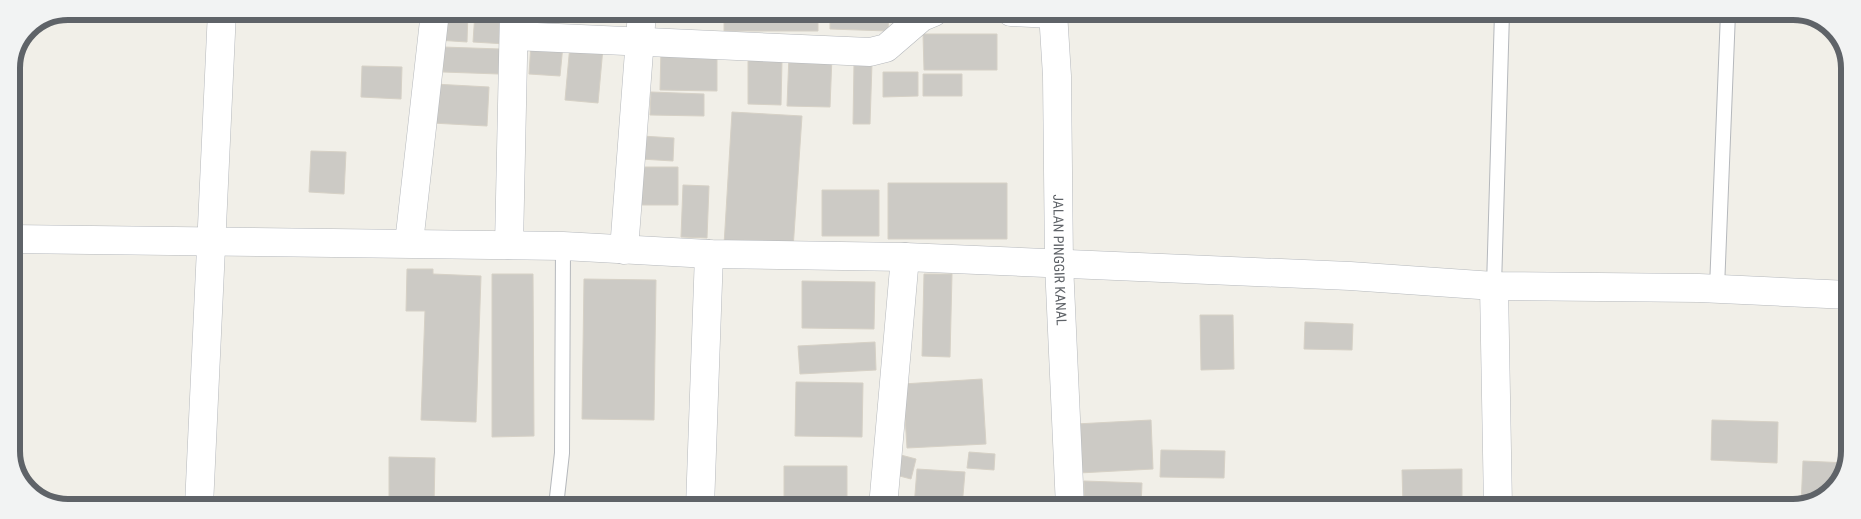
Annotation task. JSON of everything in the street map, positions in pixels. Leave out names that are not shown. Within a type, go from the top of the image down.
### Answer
[{"type":"street","points":[[199,499],[213,241],[222,20]]},
{"type":"street","points":[[410,243],[433,20]]},
{"type":"street","points":[[624,250],[641,20]]},
{"type":"street","points":[[509,245],[514,24],[640,43],[870,52],[886,48],[919,20]]},
{"type":"street","name":"JALAN PINGGIR KANAL","points":[[1053,20],[1057,76],[1059,264],[1070,499]]},
{"type":"street","points":[[20,239],[562,246],[708,254],[905,257],[1350,276],[1494,286],[1718,288],[1841,295]]},
{"type":"street","points":[[700,499],[708,254]]},
{"type":"street","points":[[884,499],[905,257]]},
{"type":"street","points":[[1494,286],[1498,499]]},
{"type":"lane","points":[[1494,286],[1502,20]]},
{"type":"lane","points":[[1718,288],[1728,20]]},
{"type":"lane","points":[[557,499],[562,453],[562,246]]},
{"type":"building","points":[[438,20],[468,20],[467,42],[437,40]]},
{"type":"building","points":[[474,20],[508,20],[506,44],[473,42]]},
{"type":"building","points":[[687,20],[711,20],[711,22]]},
{"type":"building","points":[[724,20],[818,20],[818,31],[724,31]]},
{"type":"building","points":[[830,20],[889,20],[888,31],[830,29]]},
{"type":"building","points":[[923,34],[997,34],[997,70],[924,70]]},
{"type":"building","points":[[531,43],[563,45],[560,76],[529,74]]},
{"type":"building","points":[[570,45],[603,48],[598,103],[565,100]]},
{"type":"building","points":[[443,47],[500,49],[499,74],[443,72]]},
{"type":"building","points":[[661,48],[717,49],[717,91],[660,90]]},
{"type":"building","points":[[789,55],[832,56],[830,107],[787,106]]},
{"type":"building","points":[[748,60],[782,60],[781,105],[748,104]]},
{"type":"building","points":[[854,63],[872,63],[870,124],[853,124]]},
{"type":"building","points":[[362,66],[402,67],[401,99],[361,97]]},
{"type":"building","points":[[883,72],[918,72],[918,96],[883,97]]},
{"type":"building","points":[[923,74],[962,74],[962,96],[923,96]]},
{"type":"building","points":[[434,84],[489,87],[487,126],[432,123]]},
{"type":"building","points":[[651,92],[704,94],[704,116],[650,115]]},
{"type":"building","points":[[732,112],[802,116],[793,249],[724,245]]},
{"type":"building","points":[[642,136],[674,138],[673,161],[641,159]]},
{"type":"building","points":[[311,151],[346,152],[344,194],[309,192]]},
{"type":"building","points":[[635,167],[678,167],[678,205],[635,205]]},
{"type":"building","points":[[888,183],[1007,183],[1007,239],[888,239]]},
{"type":"building","points":[[683,185],[709,186],[707,238],[681,237]]},
{"type":"building","points":[[822,190],[879,190],[879,236],[822,236]]},
{"type":"building","points":[[407,269],[433,269],[433,274],[481,276],[476,422],[421,420],[425,311],[406,311]]},
{"type":"building","points":[[492,274],[533,274],[534,436],[492,437]]},
{"type":"building","points":[[924,274],[952,274],[950,357],[922,356]]},
{"type":"building","points":[[584,279],[656,280],[654,420],[582,419]]},
{"type":"building","points":[[802,281],[875,282],[874,329],[802,328]]},
{"type":"building","points":[[1200,315],[1233,315],[1234,369],[1201,370]]},
{"type":"building","points":[[1305,322],[1353,324],[1352,350],[1304,349]]},
{"type":"building","points":[[875,342],[876,370],[800,374],[798,346]]},
{"type":"building","points":[[982,379],[986,444],[907,448],[903,384]]},
{"type":"building","points":[[796,382],[863,383],[862,437],[795,436]]},
{"type":"building","points":[[1151,420],[1153,469],[1079,473],[1076,424]]},
{"type":"building","points":[[1712,420],[1778,422],[1777,463],[1711,460]]},
{"type":"building","points":[[1161,450],[1225,451],[1224,478],[1160,477]]},
{"type":"building","points":[[969,452],[995,454],[994,470],[967,468]]},
{"type":"building","points":[[897,454],[916,459],[911,479],[892,474]]},
{"type":"building","points":[[389,457],[435,458],[434,499],[389,499]]},
{"type":"building","points":[[1803,461],[1839,463],[1833,478],[1827,485],[1817,493],[1801,498]]},
{"type":"building","points":[[784,466],[847,466],[847,499],[784,499]]},
{"type":"building","points":[[917,469],[965,472],[963,499],[915,499]]},
{"type":"building","points":[[1462,469],[1462,499],[1403,499],[1402,470]]},
{"type":"building","points":[[1084,481],[1142,483],[1141,499],[1084,499]]}]
